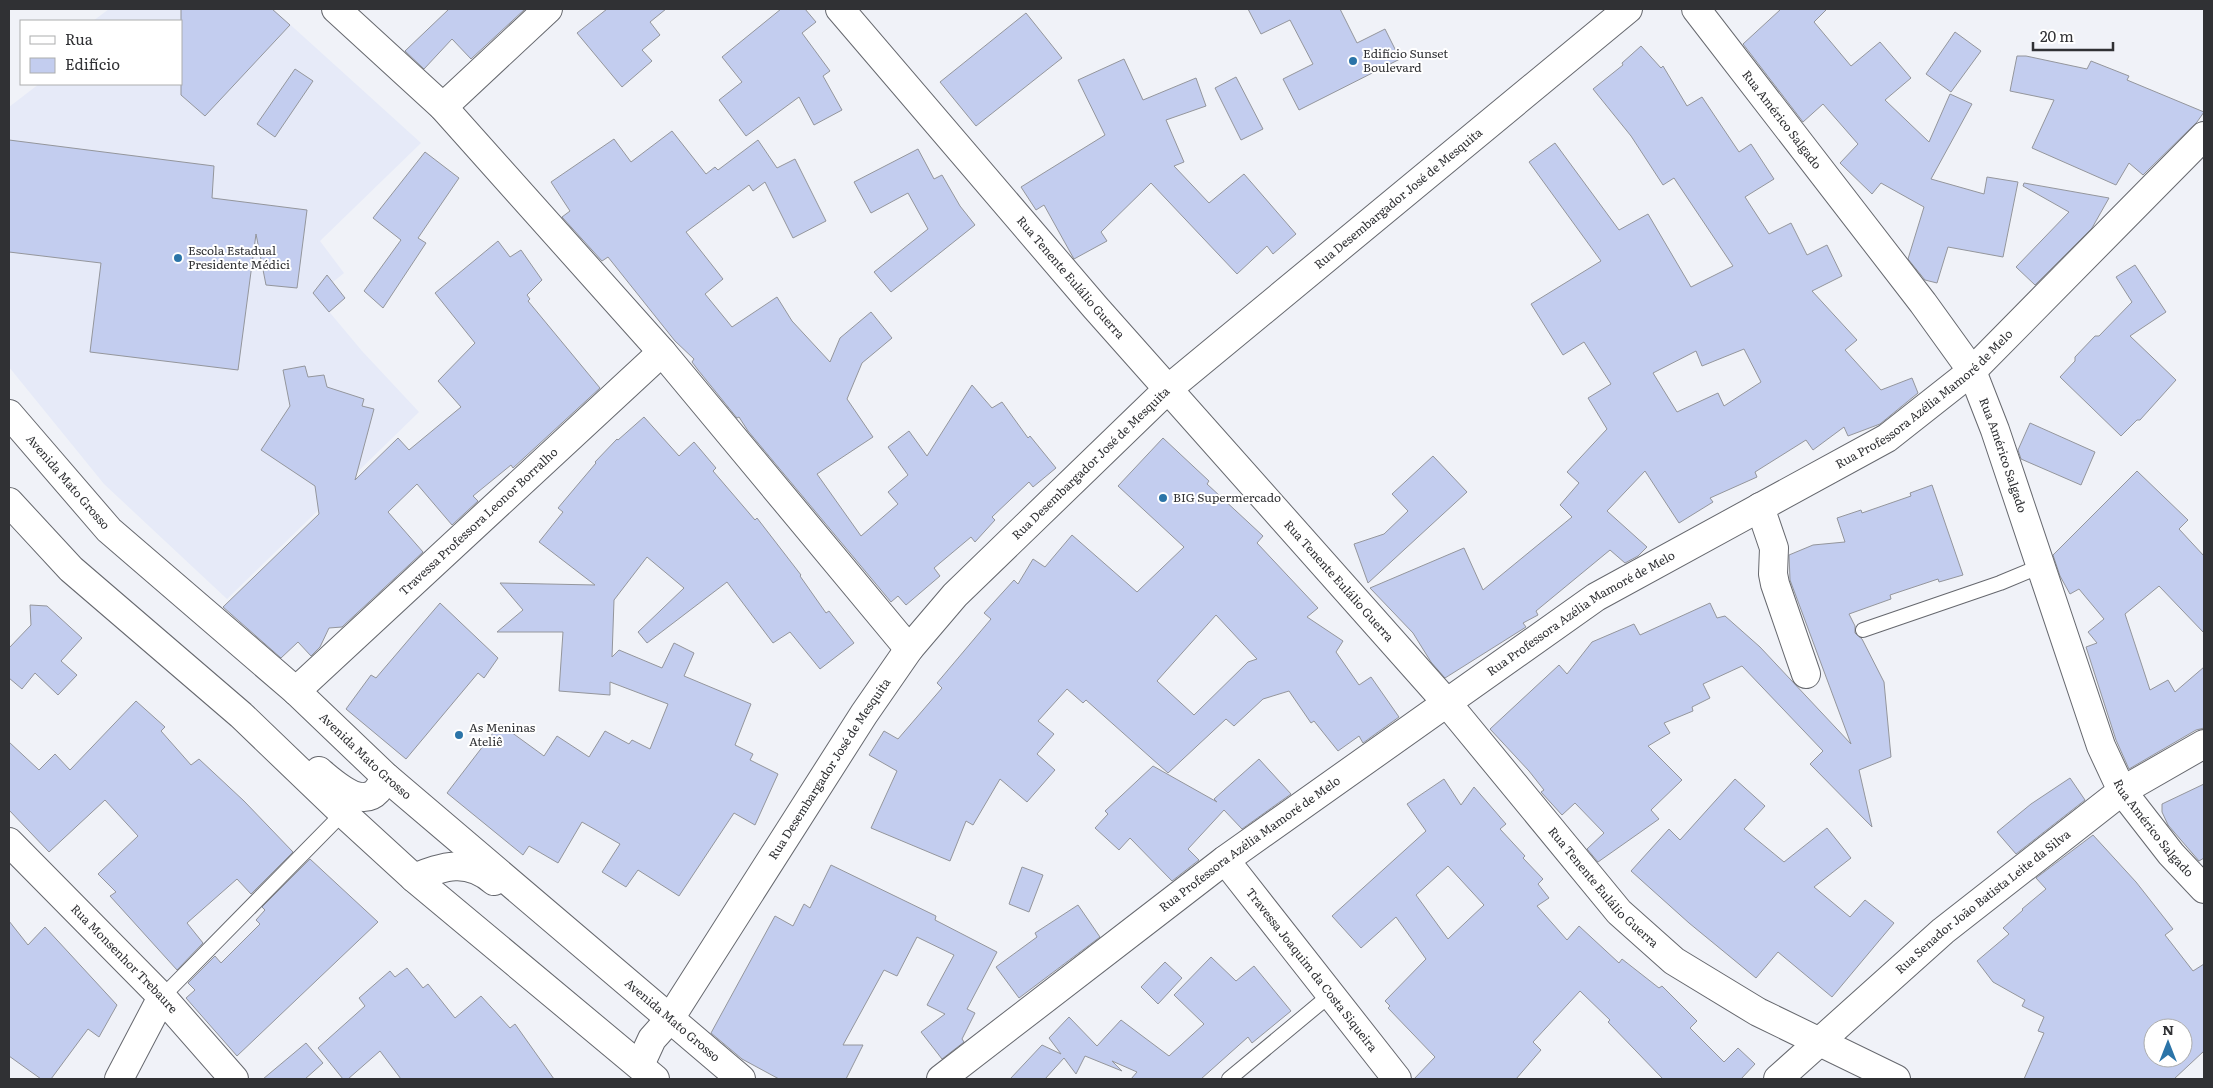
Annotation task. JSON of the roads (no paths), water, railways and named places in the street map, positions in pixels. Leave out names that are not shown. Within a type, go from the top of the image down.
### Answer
[{"type":"street","points":[[336,9],[443,107],[662,352],[909,649]]},
{"type":"street","points":[[443,107],[548,9]]},
{"type":"street","name":"Rua Tenente Eulálio Guerra","points":[[840,9],[1168,389],[1447,703],[1626,918],[1674,961],[1758,1012],[1896,1079]]},
{"type":"street","name":"Rua Desembargador José de Mesquita","points":[[648,1072],[652,1039],[669,1020],[864,714],[909,649],[955,595],[1168,389],[1628,9]]},
{"type":"street","name":"Rua Américo Salgado","points":[[1696,9],[1923,303],[1972,371],[1995,430],[2101,746],[2122,791],[2170,854],[2204,889]]},
{"type":"street","name":"Rua Professora Azélia Mamoré de Melo","points":[[941,1079],[1225,860],[1596,597],[1887,438],[1972,371],[2204,136]]},
{"type":"street","name":"Travessa Professora Leonor Borralho","points":[[296,691],[662,352]]},
{"type":"street","name":"Avenida Mato Grosso","points":[[9,414],[109,530],[296,691],[386,777],[590,950],[669,1020],[741,1079]]},
{"type":"street","points":[[9,502],[71,569],[241,715],[343,814],[414,878],[648,1072]]},
{"type":"street","points":[[1760,508],[1774,548],[1773,574],[1775,584],[1806,674]]},
{"type":"street","points":[[241,715],[290,748],[345,792],[366,797],[376,792],[386,777]]},
{"type":"street","name":"Rua Senador João Batista Leite da Silva","points":[[1778,1079],[1943,931],[2122,791],[2204,744]]},
{"type":"street","name":"Rua Monsenhor Trebaure","points":[[9,842],[162,997],[234,1079]]},
{"type":"street","name":"Travessa Joaquim da Costa Siqueira","points":[[1225,860],[1397,1079]]},
{"type":"street","points":[[414,878],[439,868],[464,865],[483,872],[560,938],[590,950]]},
{"type":"street","points":[[119,1079],[162,997]]},
{"type":"lane","points":[[1863,630],[2000,583],[2041,566]]},
{"type":"lane","points":[[162,997],[343,814]]},
{"type":"lane","points":[[1229,1079],[1330,995]]},
{"type":"place","name":"Edifício Sunset Boulevard","points":[[1353,61]]},
{"type":"place","name":"Escola Estadual Presidente Médici","points":[[178,258]]},
{"type":"place","name":"BIG Supermercado","points":[[1163,498]]},
{"type":"place","name":"As Meninas Ateliê","points":[[459,735]]}]
